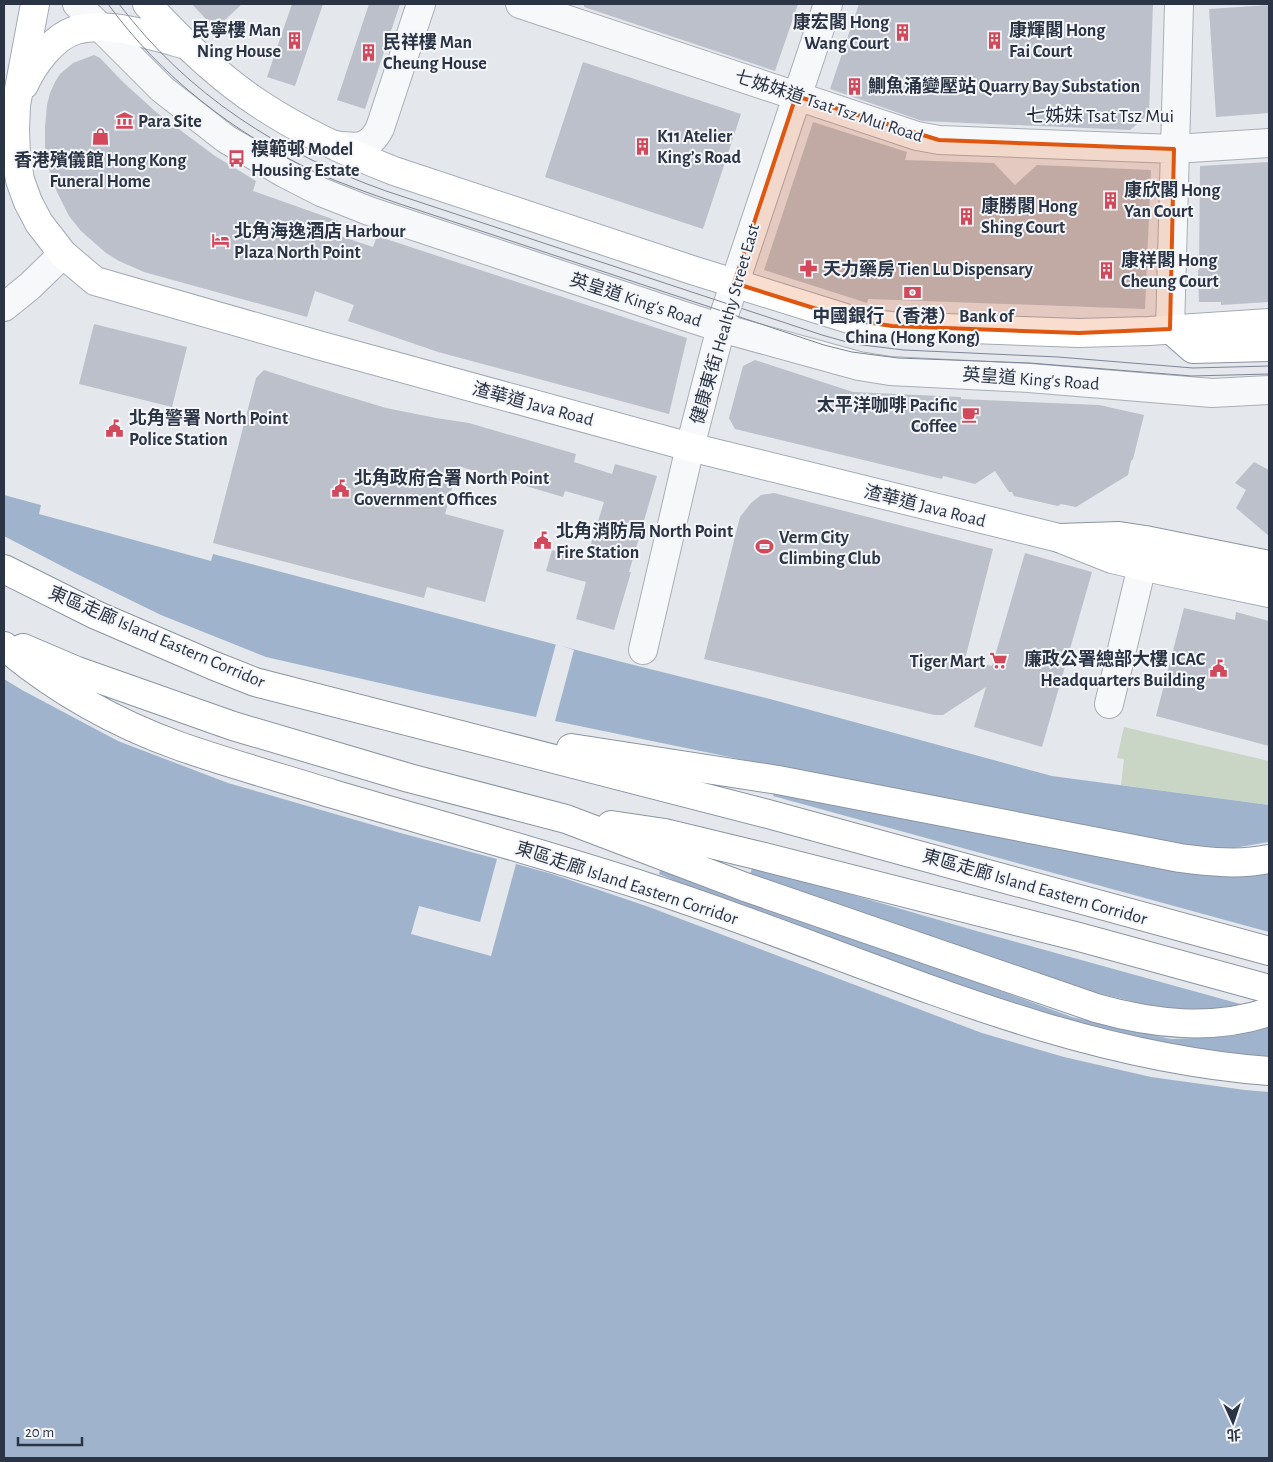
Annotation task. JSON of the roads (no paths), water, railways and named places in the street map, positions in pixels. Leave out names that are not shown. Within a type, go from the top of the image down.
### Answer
[{"type":"main road","name":"渣華道 Java Road","points":[[35,4],[16,105],[16,155],[20,180],[28,202],[39,223],[63,254],[95,281],[690,448],[1059,538],[1112,559],[1269,592]]},
{"type":"main road","points":[[147,4],[213,69],[261,105],[307,132],[335,145],[394,171],[852,320],[892,326],[1079,333],[1150,331],[1269,323]]},
{"type":"main road","points":[[16,105],[37,62],[50,47],[75,30],[103,28],[142,33],[188,46]]},
{"type":"main road","points":[[1170,329],[1193,349],[1269,347]]},
{"type":"main road","points":[[1059,538],[1119,536],[1268,564]]},
{"type":"main road","name":"東區走廊 Island Eastern Corridor","points":[[4,569],[96,615],[255,682],[777,816],[1269,951]]},
{"type":"main road","points":[[4,640],[77,671],[233,726],[409,778],[566,819],[745,887],[1096,1008],[1140,1019],[1194,1024],[1238,1020],[1269,1012]]},
{"type":"main road","name":"東區走廊 Island Eastern Corridor","points":[[4,646],[27,665],[66,692],[127,724],[176,745],[655,890],[740,919],[992,1012],[1054,1031],[1163,1057],[1269,1071]]},
{"type":"main road","points":[[422,725],[778,780],[1180,858],[1223,863],[1243,863],[1269,859]]},
{"type":"main road","points":[[566,819],[665,833],[756,854],[1070,934],[1269,989]]},
{"type":"street","name":"英皇道 King's Road","points":[[77,4],[156,83],[202,122],[252,156],[321,192],[369,211],[721,328],[859,366],[890,371],[1029,378],[1212,393],[1269,390]]},
{"type":"street","points":[[335,145],[360,146],[370,143],[376,136],[421,4]]},
{"type":"street","name":"七姊妹道 Tsat Tsz Mui Road","points":[[520,4],[917,136],[939,140],[1174,149],[1269,143]]},
{"type":"street","name":"健康東街 Healthy Street East","points":[[643,650],[690,448],[721,328],[734,283],[828,4]]},
{"type":"street","points":[[1170,329],[1179,4]]},
{"type":"street","points":[[4,307],[30,286],[63,254]]},
{"type":"street","points":[[1109,704],[1142,566]]},
{"type":"water","points":[[4,495],[41,505],[39,514],[211,561],[213,554],[770,699],[1052,776],[1269,805],[1269,1458],[4,1458]]},
{"type":"tram line","points":[[108,4],[151,56],[201,101],[256,140],[315,172],[397,203],[824,345],[852,352],[898,358],[1030,363],[1192,376],[1269,374]]},
{"type":"tram line","points":[[119,4],[146,37],[206,93],[238,117],[309,159],[386,191],[822,335],[854,344],[904,350],[1058,357],[1193,368],[1269,366]]},
{"type":"place","name":"康宏閣 Hong Wang Court","points":[[903,32]]},
{"type":"place","name":"民寧樓 Man Ning House","points":[[295,40]]},
{"type":"place","name":"康輝閣 Hong Fai Court","points":[[995,40]]},
{"type":"place","name":"民祥樓 Man Cheung House","points":[[369,52]]},
{"type":"place","name":"鰂魚涌變壓站 Quarry Bay Substation","points":[[854,86]]},
{"type":"place","name":"Para Site","points":[[124,121]]},
{"type":"place","name":"香港殯儀館 Hong Kong Funeral Home","points":[[100,137]]},
{"type":"place","name":"K11 Atelier King’s Road","points":[[643,146]]},
{"type":"place","name":"模範邨 Model Housing Estate","points":[[237,159]]},
{"type":"place","name":"康欣閣 Hong Yan Court","points":[[1110,200]]},
{"type":"place","name":"康勝閣 Hong Shing Court","points":[[967,216]]},
{"type":"place","name":"北角海逸酒店 Harbour Plaza North Point","points":[[220,241]]},
{"type":"place","name":"天力藥房 Tien Lu Dispensary","points":[[809,269]]},
{"type":"place","name":"康祥閣 Hong Cheung Court","points":[[1107,270]]},
{"type":"place","name":"中國銀行（香港） Bank of China (Hong Kong)","points":[[913,293]]},
{"type":"place","name":"太平洋咖啡 Pacific Coffee","points":[[971,415]]},
{"type":"place","name":"北角警署 North Point Police Station","points":[[115,428]]},
{"type":"place","name":"北角政府合署 North Point Government Offices","points":[[340,488]]},
{"type":"place","name":"北角消防局 North Point Fire Station","points":[[542,541]]},
{"type":"place","name":"Verm City Climbing Club","points":[[765,547]]},
{"type":"place","name":"Tiger Mart","points":[[999,661]]},
{"type":"place","name":"廉政公署總部大樓 ICAC Headquarters Building","points":[[1219,669]]},
{"type":"district","name":"七姊妹 Tsat Tsz Mui","points":[[1100,115]]}]
